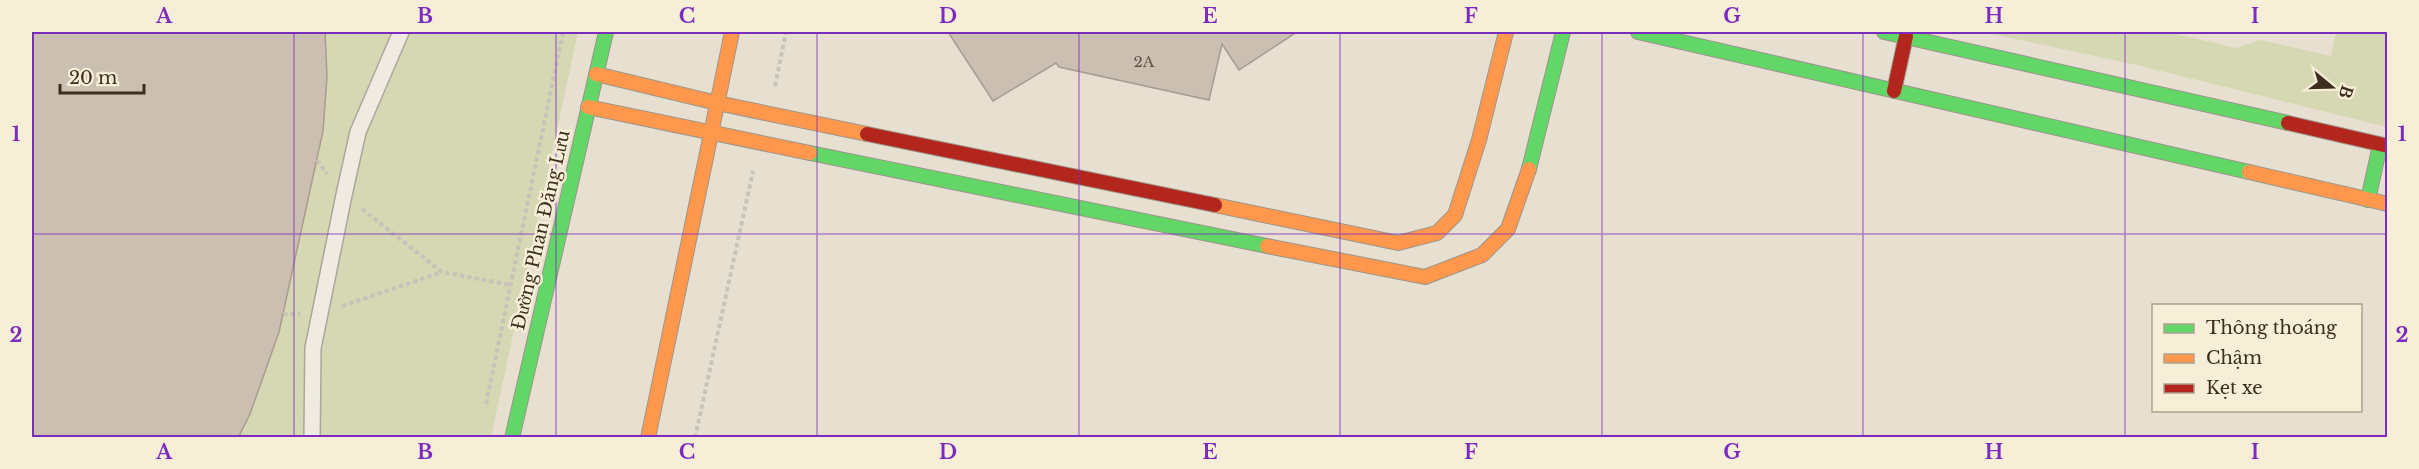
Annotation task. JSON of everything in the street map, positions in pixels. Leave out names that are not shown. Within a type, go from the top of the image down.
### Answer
[{"type":"street","name":"Đường Phan Đăng Lưu","points":[[512,438],[606,32]]},
{"type":"street","points":[[648,438],[732,32]]},
{"type":"street","points":[[596,74],[717,103],[1398,243],[1437,233],[1455,214],[1479,140],[1506,32]]},
{"type":"street","points":[[588,107],[1401,274],[1425,277],[1482,255],[1508,229],[1534,154],[1563,32]]},
{"type":"street","points":[[1638,32],[2388,204]]},
{"type":"street","points":[[1884,32],[2384,145],[2368,200]]},
{"type":"street","points":[[1894,91],[1906,36]]},
{"type":"lane","points":[[312,438],[313,348],[344,195],[358,132],[401,32]]},
{"type":"path","points":[[484,414],[563,32]]},
{"type":"path","points":[[772,96],[786,32]]},
{"type":"path","points":[[695,438],[760,141]]},
{"type":"path","points":[[344,195],[442,272],[511,285]]},
{"type":"path","points":[[320,313],[442,272]]},
{"type":"green space","points":[[32,32],[578,32],[491,437],[32,437]]},
{"type":"green space","points":[[1983,32],[2168,32],[2236,48],[2260,40],[2331,56],[2336,32],[2387,32],[2387,127],[2137,65]]},
{"type":"building","points":[[32,32],[325,32],[327,76],[323,131],[279,332],[250,414],[238,438],[32,438]]},
{"type":"building","points":[[948,32],[1297,32],[1239,70],[1222,44],[1209,100],[1059,67],[1056,63],[993,101]]},
{"type":"traffic: fast","points":[[512,438],[606,32]]},
{"type":"traffic: fast","points":[[1529,169],[1563,32]]},
{"type":"traffic: fast","points":[[1638,32],[2249,172]]},
{"type":"traffic: fast","points":[[1884,32],[2288,123]]},
{"type":"traffic: fast","points":[[2368,200],[2380,145]]},
{"type":"traffic: fast","points":[[810,153],[1267,246]]},
{"type":"traffic: slow","points":[[648,438],[732,32]]},
{"type":"traffic: slow","points":[[1215,205],[1398,243],[1437,233],[1455,215],[1479,140],[1506,32]]},
{"type":"traffic: slow","points":[[596,74],[717,103],[867,134]]},
{"type":"traffic: slow","points":[[588,107],[810,153]]},
{"type":"traffic: slow","points":[[1267,246],[1425,277],[1482,255],[1508,229],[1529,169]]},
{"type":"traffic: slow","points":[[2249,172],[2388,204]]},
{"type":"traffic: jam","points":[[1894,91],[1906,36]]},
{"type":"traffic: jam","points":[[2288,123],[2388,146]]},
{"type":"traffic: jam","points":[[867,134],[1215,205]]}]
